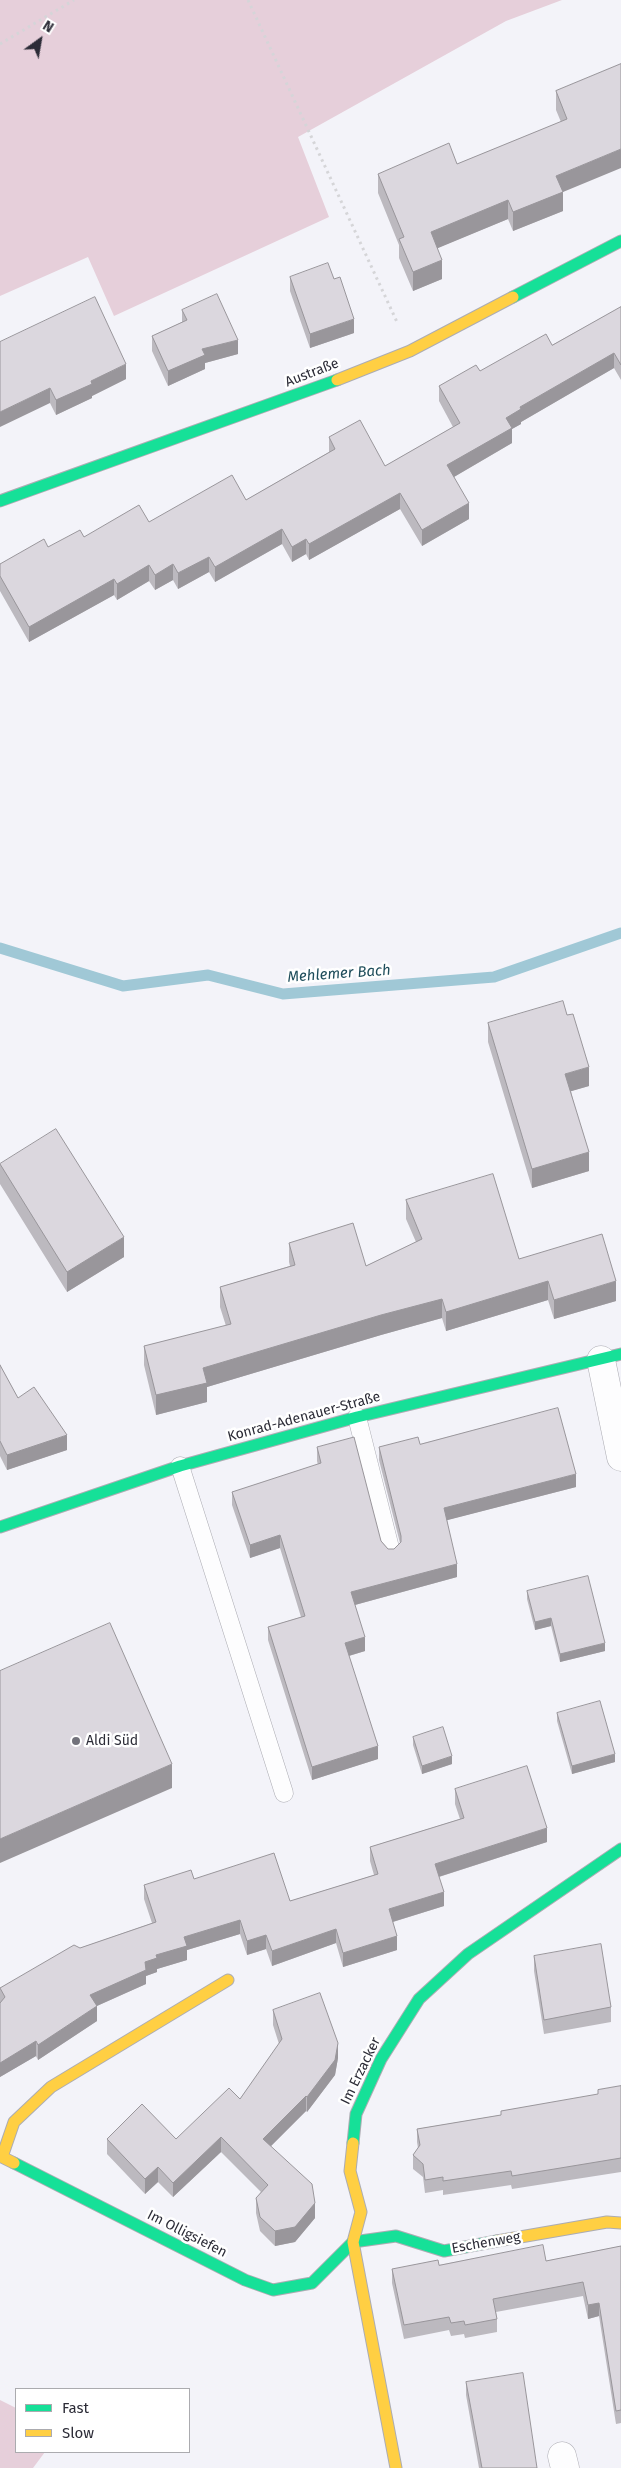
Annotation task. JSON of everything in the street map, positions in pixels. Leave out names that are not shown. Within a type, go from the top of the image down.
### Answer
[{"type":"street","name":"Austraße","points":[[0,501],[320,386],[410,351],[621,241]]},
{"type":"street","name":"Konrad-Adenauer-Straße","points":[[0,1527],[180,1466],[357,1417],[611,1357]]},
{"type":"street","points":[[611,1357],[621,1457]]},
{"type":"street","name":"Im Erzacker","points":[[396,2468],[353,2242],[361,2212],[350,2171],[356,2114],[381,2059],[419,1999],[468,1954],[621,1849]]},
{"type":"street","name":"Im Olligsiefen","points":[[228,1980],[52,2087],[14,2122],[1,2157],[245,2280],[273,2290],[312,2282],[353,2242]]},
{"type":"street","name":"Eschenweg","points":[[353,2242],[396,2236],[444,2251],[607,2222],[621,2224]]},
{"type":"lane","points":[[357,1417],[391,1552]]},
{"type":"lane","points":[[180,1466],[284,1793]]},
{"type":"path","points":[[0,44],[74,0]]},
{"type":"path","points":[[248,0],[410,351]]},
{"type":"shaded area","points":[[0,0],[562,0],[506,21],[298,137],[329,217],[114,316],[88,257],[0,296]]},
{"type":"shaded area","points":[[0,2400],[15,2408],[15,2453],[44,2453],[33,2468],[0,2468]]},
{"type":"building","points":[[621,64],[621,149],[556,176],[563,192],[513,212],[508,200],[431,232],[442,260],[413,272],[399,239],[404,237],[378,174],[449,143],[457,164],[567,119],[556,91]]},
{"type":"building","points":[[328,263],[334,279],[340,277],[354,319],[310,334],[290,277]]},
{"type":"building","points":[[217,294],[238,340],[202,349],[205,355],[168,371],[152,336],[187,320],[182,310]]},
{"type":"building","points":[[95,297],[126,364],[91,381],[92,384],[56,400],[50,388],[0,412],[0,342]]},
{"type":"building","points":[[621,307],[621,365],[614,353],[520,407],[521,409],[506,418],[512,428],[447,465],[469,503],[422,530],[400,493],[309,544],[306,539],[292,547],[282,529],[215,567],[209,557],[178,573],[173,564],[155,575],[149,565],[117,584],[114,579],[29,627],[0,576],[0,564],[44,539],[48,547],[80,530],[84,537],[139,505],[149,522],[232,475],[246,500],[335,449],[329,437],[360,420],[385,466],[460,423],[439,386],[476,365],[480,371],[546,334],[552,345]]},
{"type":"building","points":[[563,1001],[567,1015],[573,1014],[589,1067],[565,1074],[589,1152],[532,1169],[488,1023]]},
{"type":"building","points":[[56,1129],[124,1237],[67,1272],[0,1164]]},
{"type":"building","points":[[493,1174],[519,1259],[602,1234],[616,1281],[554,1300],[548,1281],[446,1312],[442,1299],[381,1315],[203,1368],[207,1383],[156,1395],[144,1346],[231,1324],[220,1287],[295,1265],[289,1243],[353,1223],[366,1266],[422,1239],[406,1200]]},
{"type":"building","points":[[0,1365],[18,1398],[34,1387],[67,1435],[7,1455],[0,1441]]},
{"type":"building","points":[[558,1408],[576,1474],[444,1508],[457,1564],[351,1592],[365,1637],[345,1643],[378,1746],[312,1767],[268,1627],[305,1616],[280,1535],[250,1545],[232,1492],[321,1463],[317,1447],[354,1437],[381,1541],[388,1549],[394,1549],[401,1542],[401,1536],[379,1447],[418,1437],[420,1444]]},
{"type":"building","points":[[588,1576],[605,1643],[560,1654],[551,1618],[535,1622],[527,1591]]},
{"type":"building","name":"Aldi Süd","points":[[110,1623],[172,1764],[0,1839],[0,1671]]},
{"type":"building","points":[[600,1701],[615,1754],[572,1766],[557,1713]]},
{"type":"building","points":[[443,1727],[452,1756],[422,1766],[413,1737]]},
{"type":"building","points":[[527,1766],[547,1828],[435,1864],[444,1892],[389,1909],[397,1936],[343,1953],[336,1929],[272,1951],[266,1935],[247,1941],[240,1920],[184,1937],[187,1946],[156,1955],[157,1958],[145,1962],[146,1970],[90,1995],[97,2006],[38,2045],[36,2041],[0,2063],[0,2003],[5,1997],[0,1988],[74,1945],[80,1948],[156,1922],[144,1885],[191,1870],[194,1879],[274,1853],[290,1901],[378,1874],[370,1847],[464,1818],[455,1789]]},
{"type":"building","points":[[601,1944],[611,2007],[544,2020],[534,1956]]},
{"type":"building","points":[[320,1993],[338,2043],[335,2060],[307,2097],[263,2139],[312,2184],[315,2203],[295,2227],[275,2231],[260,2217],[256,2198],[268,2185],[221,2137],[173,2183],[158,2167],[145,2179],[107,2139],[142,2104],[176,2139],[229,2088],[240,2099],[282,2039],[273,2010]]},
{"type":"building","points":[[621,2086],[621,2158],[512,2176],[511,2171],[443,2181],[443,2177],[425,2180],[423,2164],[413,2155],[420,2145],[417,2129],[501,2115],[501,2111],[598,2094],[598,2090]]},
{"type":"building","points":[[543,2245],[546,2261],[621,2246],[621,2410],[616,2411],[599,2303],[588,2305],[583,2282],[493,2299],[497,2319],[465,2325],[464,2321],[451,2323],[449,2317],[404,2325],[392,2269],[438,2260],[439,2265]]},
{"type":"building","points":[[523,2373],[537,2468],[482,2468],[466,2382]]},
{"type":"waterway","name":"Mehlemer Bach","points":[[0,948],[123,986],[208,975],[283,994],[494,977],[621,933]]},
{"type":"traffic: fast","points":[[513,297],[621,241]]},
{"type":"traffic: fast","points":[[0,501],[337,380]]},
{"type":"traffic: fast","points":[[0,1527],[180,1466],[357,1417],[621,1354]]},
{"type":"traffic: fast","points":[[353,2143],[356,2114],[381,2059],[419,1999],[468,1954],[621,1849]]},
{"type":"traffic: fast","points":[[14,2163],[245,2280],[273,2290],[312,2283],[353,2242],[396,2236],[444,2251],[497,2241]]},
{"type":"traffic: slow","points":[[337,380],[410,351],[513,297]]},
{"type":"traffic: slow","points":[[14,2163],[2,2157],[14,2122],[51,2087],[228,1980]]},
{"type":"traffic: slow","points":[[353,2143],[350,2171],[361,2212],[353,2242],[396,2468]]},
{"type":"traffic: slow","points":[[497,2241],[607,2222],[621,2223]]},
{"type":"place","name":"Aldi Süd","points":[[76,1741]]}]
